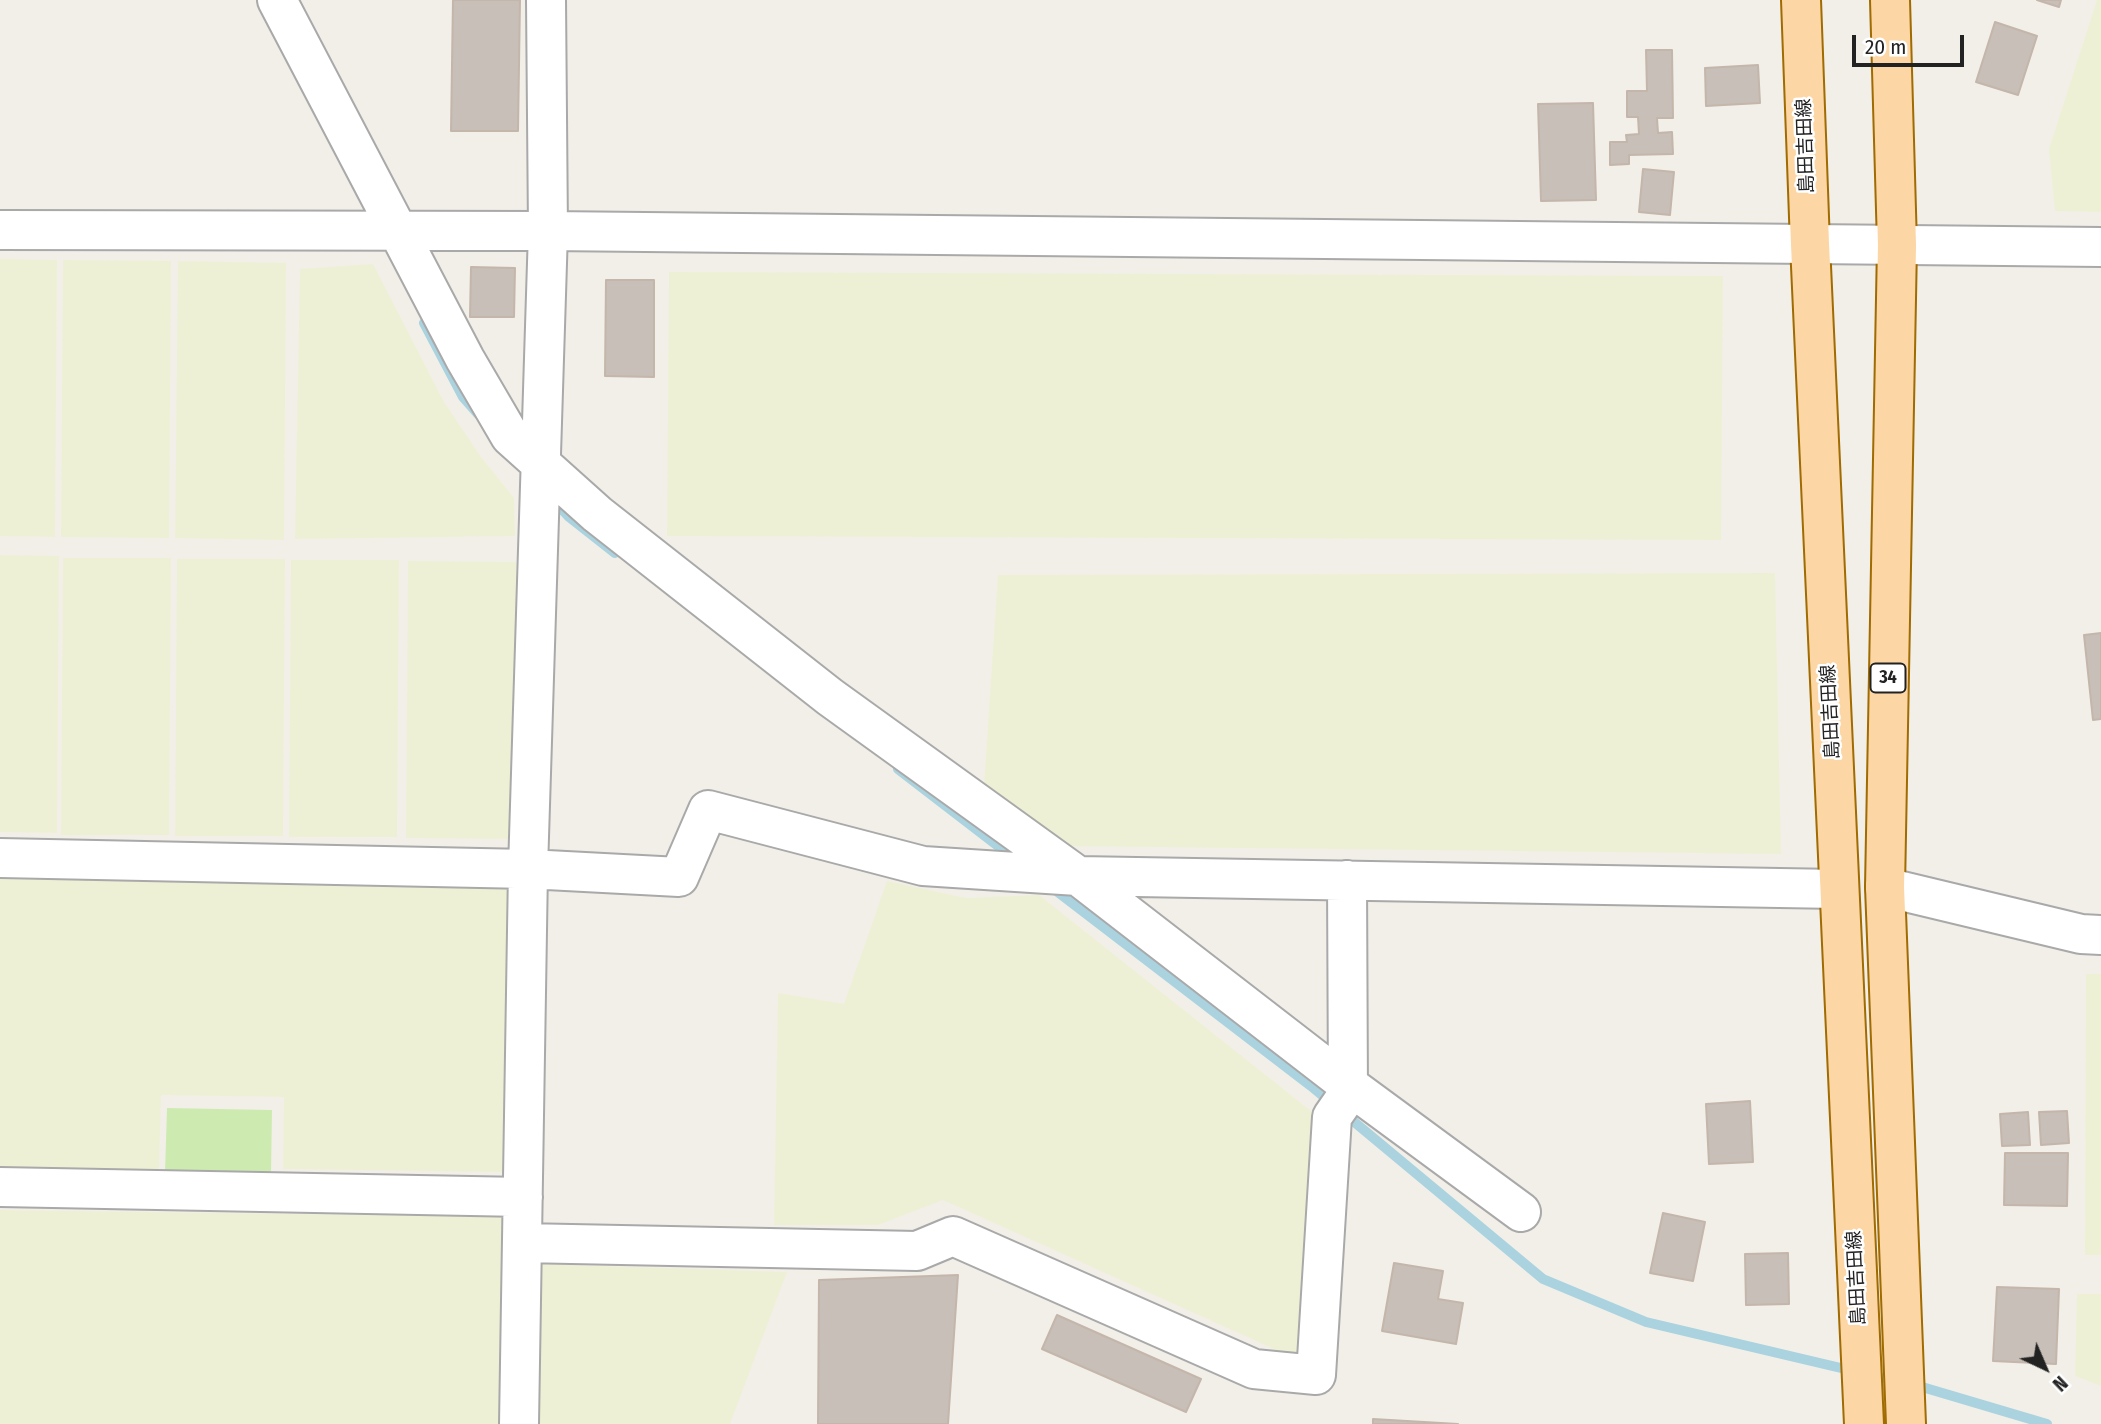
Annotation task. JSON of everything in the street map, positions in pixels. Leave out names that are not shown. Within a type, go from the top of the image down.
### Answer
[{"type":"main road","name":"島田吉田線","points":[[1801,0],[1863,1411]]},
{"type":"main road","name":"34","points":[[1890,0],[1896,246],[1885,887],[1905,1416]]},
{"type":"street","points":[[277,0],[396,231],[510,436],[597,514],[830,697],[1074,876],[1342,1098],[1521,1212]]},
{"type":"street","points":[[519,1424],[528,869],[548,231],[546,0]]},
{"type":"street","points":[[0,230],[548,231],[2101,247]]},
{"type":"street","points":[[0,858],[528,869],[679,877],[708,810],[923,866],[1074,876],[1838,889]]},
{"type":"street","points":[[522,1243],[917,1251],[953,1236],[1254,1369],[1316,1375],[1342,1098],[1347,880]]},
{"type":"street","points":[[1885,887],[2081,934],[2101,935]]},
{"type":"street","points":[[0,1187],[523,1197]]},
{"type":"green space","points":[[2097,0],[2101,0],[2101,212],[2055,211],[2049,149]]},
{"type":"green space","points":[[0,259],[57,260],[55,537],[0,536]]},
{"type":"green space","points":[[63,260],[171,261],[169,538],[61,537]]},
{"type":"green space","points":[[178,261],[286,263],[284,540],[175,538]]},
{"type":"green space","points":[[373,264],[444,402],[481,457],[514,498],[515,536],[295,539],[300,269]]},
{"type":"green space","points":[[669,272],[1723,276],[1721,540],[667,536]]},
{"type":"green space","points":[[0,555],[59,556],[57,833],[0,832]]},
{"type":"green space","points":[[63,558],[171,558],[169,835],[61,835]]},
{"type":"green space","points":[[177,559],[285,559],[283,836],[175,836]]},
{"type":"green space","points":[[291,560],[399,560],[397,837],[289,837]]},
{"type":"green space","points":[[408,561],[516,562],[513,839],[406,838]]},
{"type":"green space","points":[[1775,573],[1781,854],[1062,846],[984,785],[998,575]]},
{"type":"green space","points":[[0,874],[512,880],[508,1172],[283,1169],[284,1097],[161,1095],[159,1172],[0,1170]]},
{"type":"green space","points":[[887,881],[966,898],[1039,895],[1321,1119],[1303,1362],[943,1200],[878,1225],[774,1225],[778,993],[844,1004]]},
{"type":"green space","points":[[2086,974],[2101,974],[2101,1255],[2085,1255]]},
{"type":"green space","points":[[167,1108],[272,1110],[271,1174],[165,1172]]},
{"type":"green space","points":[[0,1210],[510,1217],[506,1424],[0,1424]]},
{"type":"green space","points":[[540,1264],[787,1272],[730,1424],[536,1424]]},
{"type":"green space","points":[[2077,1294],[2101,1294],[2101,1386],[2075,1376]]},
{"type":"building","points":[[453,0],[520,0],[518,131],[451,131]]},
{"type":"building","points":[[2037,0],[2061,0],[2059,7]]},
{"type":"building","points":[[1995,22],[2037,36],[2018,95],[1976,82]]},
{"type":"building","points":[[1646,50],[1672,50],[1673,118],[1657,118],[1658,133],[1672,132],[1673,154],[1629,155],[1629,164],[1610,165],[1610,142],[1627,142],[1626,135],[1639,134],[1638,117],[1627,117],[1627,91],[1647,91]]},
{"type":"building","points":[[1758,65],[1760,103],[1706,106],[1705,68]]},
{"type":"building","points":[[1593,103],[1596,200],[1541,201],[1538,104]]},
{"type":"building","points":[[1643,169],[1674,172],[1670,215],[1639,212]]},
{"type":"building","points":[[471,267],[515,268],[514,317],[470,317]]},
{"type":"building","points":[[606,280],[654,280],[654,377],[605,376]]},
{"type":"building","points":[[2101,633],[2101,719],[2093,720],[2084,635]]},
{"type":"building","points":[[1750,1101],[1753,1162],[1709,1164],[1706,1104]]},
{"type":"building","points":[[2067,1111],[2069,1143],[2041,1145],[2039,1112]]},
{"type":"building","points":[[2028,1112],[2030,1145],[2002,1146],[2000,1114]]},
{"type":"building","points":[[2005,1153],[2068,1153],[2067,1206],[2004,1205]]},
{"type":"building","points":[[1663,1213],[1705,1222],[1693,1281],[1650,1273]]},
{"type":"building","points":[[1788,1253],[1789,1304],[1746,1305],[1745,1254]]},
{"type":"building","points":[[1394,1263],[1443,1271],[1438,1299],[1463,1303],[1456,1344],[1382,1331]]},
{"type":"building","points":[[958,1275],[948,1424],[818,1424],[819,1280]]},
{"type":"building","points":[[1997,1287],[2059,1289],[2056,1364],[1993,1361]]},
{"type":"building","points":[[1057,1315],[1201,1379],[1186,1412],[1042,1349]]},
{"type":"building","points":[[1373,1419],[1458,1424],[1373,1424]]},
{"type":"waterway","points":[[424,323],[463,397],[478,414]]},
{"type":"waterway","points":[[551,497],[568,516],[615,553]]},
{"type":"waterway","points":[[898,769],[1015,859]]},
{"type":"waterway","points":[[1050,886],[1311,1086],[1543,1279],[1646,1322],[1896,1381]]},
{"type":"waterway","points":[[1912,1384],[2047,1424]]}]
